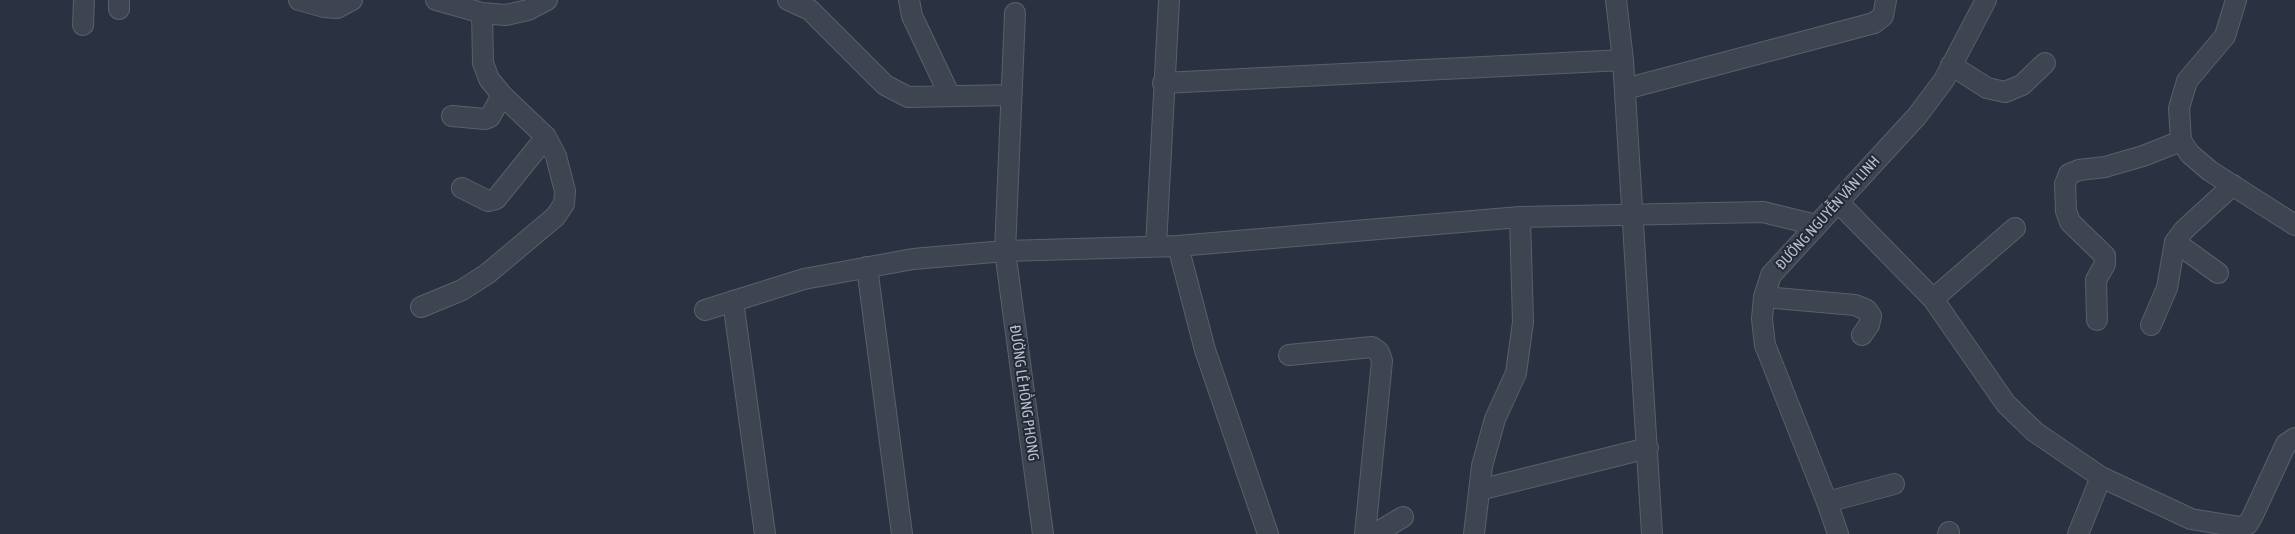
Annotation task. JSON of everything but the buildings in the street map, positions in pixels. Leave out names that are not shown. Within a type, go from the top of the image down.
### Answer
[{"type":"street","points":[[83,25],[84,0]]},
{"type":"street","points":[[300,0],[324,7],[337,8],[352,0]]},
{"type":"street","points":[[436,0],[482,13],[506,15],[528,10],[547,0]]},
{"type":"street","points":[[788,0],[810,10],[885,85],[908,97],[1011,95]]},
{"type":"street","points":[[909,0],[915,24],[950,96]]},
{"type":"street","points":[[1156,246],[1163,83],[1169,0]]},
{"type":"street","points":[[1616,0],[1623,60],[1652,534]]},
{"type":"street","points":[[1625,90],[1874,24],[1883,16],[1886,0]]},
{"type":"street","name":"ĐƯỜNG NGUYỄN VĂN LINH","points":[[1838,534],[1765,345],[1762,319],[1764,297],[1771,275],[1917,116],[1944,80],[1986,0]]},
{"type":"street","points":[[2236,0],[2225,36],[2187,81],[2179,108],[2181,141],[2190,154],[2210,171],[2295,225]]},
{"type":"street","points":[[422,307],[462,290],[488,274],[555,217],[564,204],[565,191],[556,156],[546,138],[489,80],[484,63],[482,13]]},
{"type":"street","name":"ĐƯỜNG LÊ HỒNG PHONG","points":[[1015,13],[1005,251],[1043,534]]},
{"type":"street","points":[[1163,83],[1623,60]]},
{"type":"street","points":[[1951,66],[1987,88],[2005,92],[2022,84],[2045,63]]},
{"type":"street","points":[[452,116],[485,119],[490,117],[502,95]]},
{"type":"street","points":[[462,188],[488,201],[496,199],[546,138]]},
{"type":"street","points":[[2097,320],[2096,280],[2105,264],[2105,256],[2070,222],[2066,211],[2066,184],[2069,174],[2079,170],[2105,167],[2144,156],[2181,141]]},
{"type":"street","points":[[2151,325],[2167,288],[2175,242],[2184,230],[2233,185]]},
{"type":"street","points":[[1838,202],[1933,300],[2006,404],[2035,432],[2101,477],[2186,527],[2240,527],[2249,529],[2281,452],[2286,444],[2295,438]]},
{"type":"street","points":[[705,310],[804,279],[913,259],[1005,251],[1178,246],[1520,217],[1763,212],[1816,225]]},
{"type":"street","points":[[1474,534],[1482,466],[1495,419],[1516,373],[1523,322],[1520,217]]},
{"type":"street","points":[[1933,300],[2015,228]]},
{"type":"street","points":[[2175,242],[2218,273]]},
{"type":"street","points":[[1178,246],[1204,350],[1268,534]]},
{"type":"street","points":[[867,267],[902,534]]},
{"type":"street","points":[[1764,297],[1854,305],[1867,310],[1871,316],[1869,326],[1862,335]]},
{"type":"street","points":[[733,301],[765,534]]},
{"type":"street","points":[[1289,355],[1372,347],[1380,352],[1382,362],[1365,534],[1378,532],[1403,517]]},
{"type":"street","points":[[1479,490],[1648,448]]},
{"type":"street","points":[[2078,534],[2101,477]]},
{"type":"street","points":[[1827,502],[1894,484]]}]
